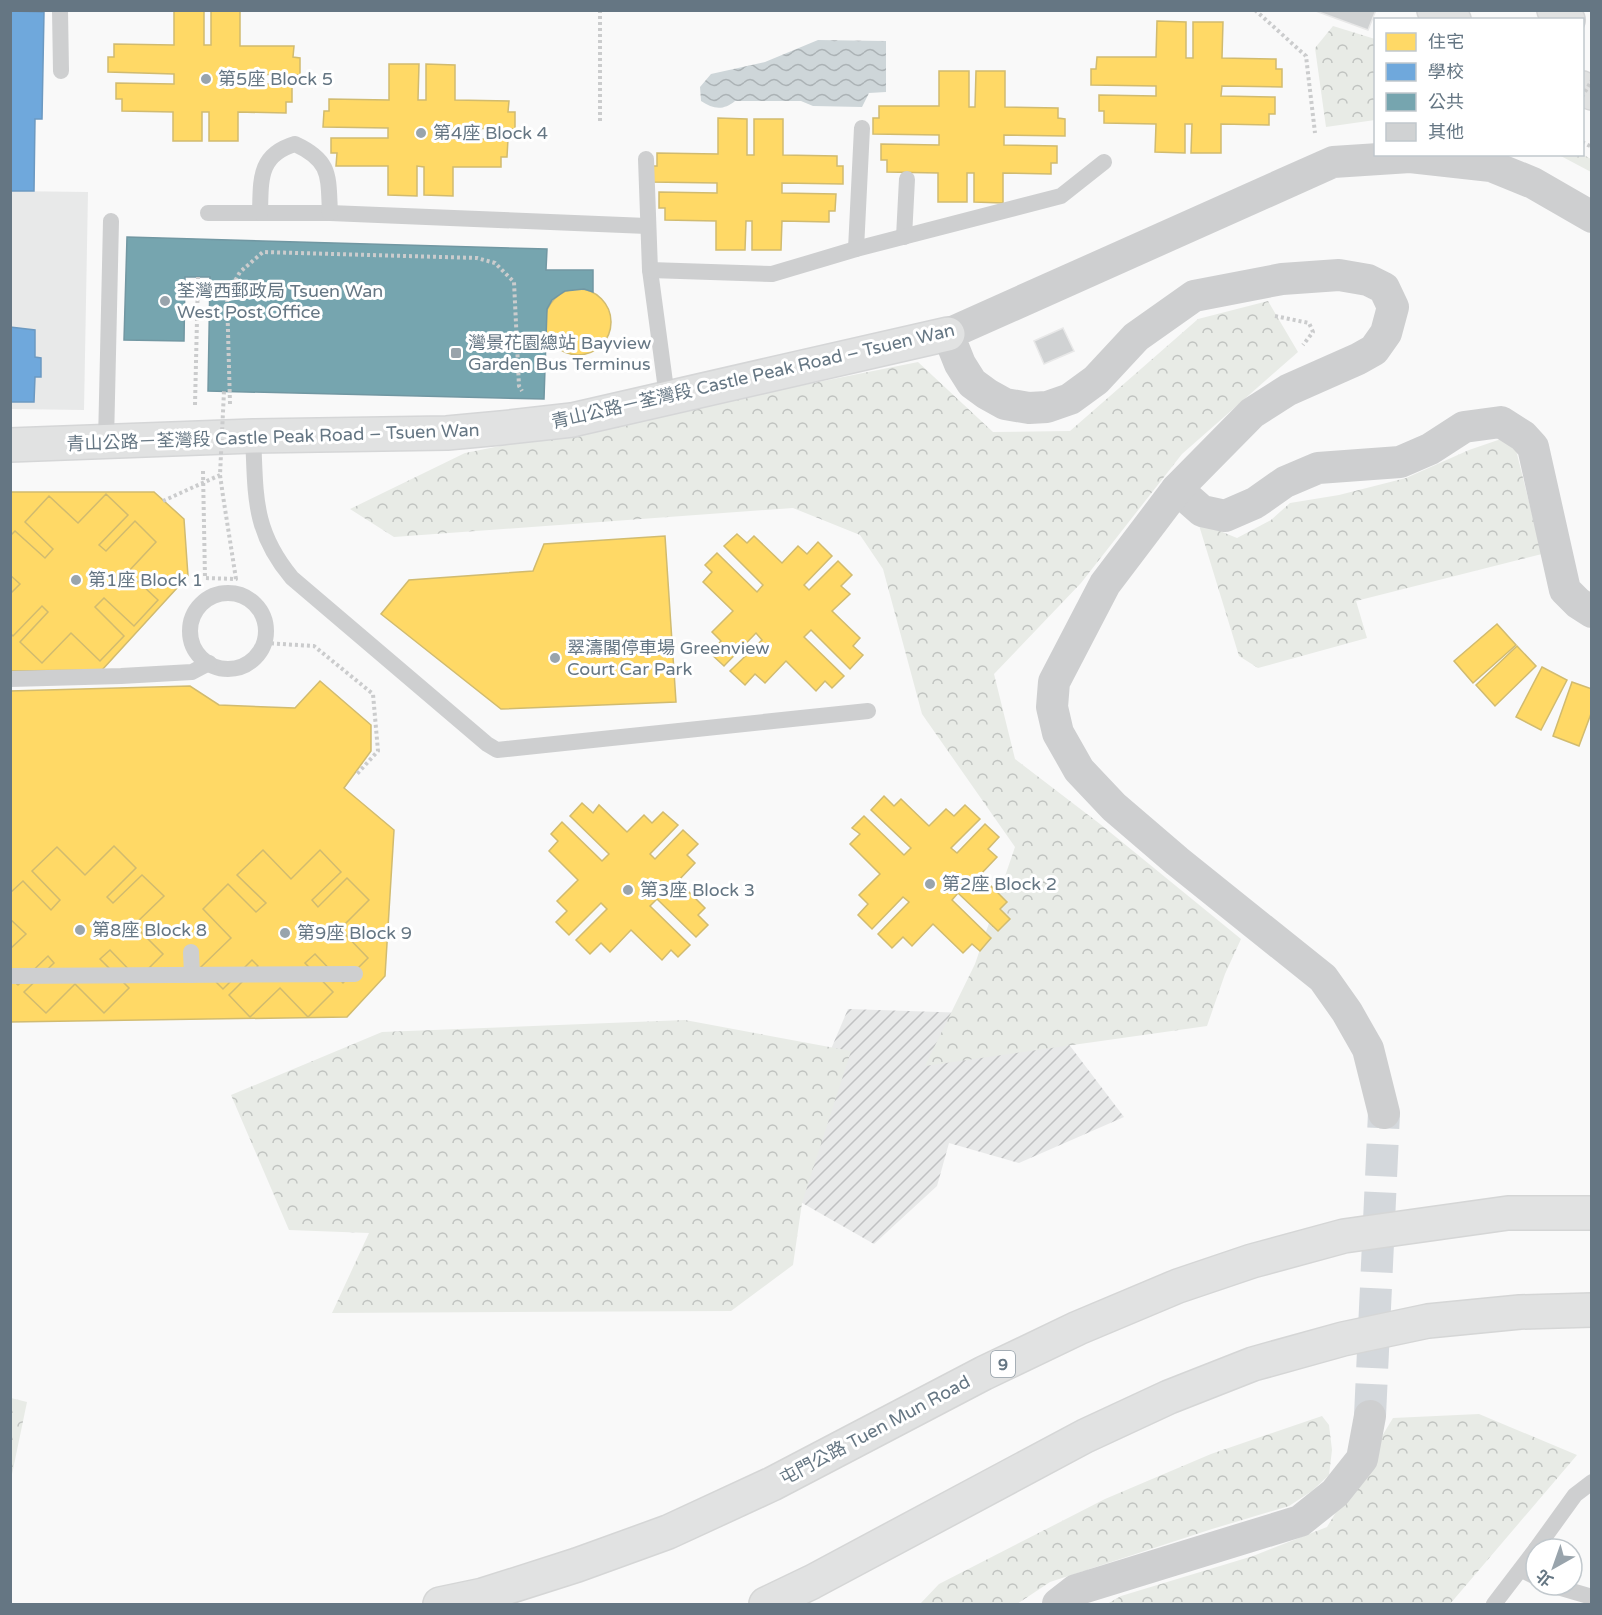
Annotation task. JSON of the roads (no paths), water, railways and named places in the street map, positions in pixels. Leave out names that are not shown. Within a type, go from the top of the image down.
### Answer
[{"type":"main road","points":[[1434,10],[1450,18]]},
{"type":"main road","name":"青山公路－荃灣段 Castle Peak Road – Tsuen Wan","points":[[10,445],[253,436],[447,433],[572,420],[948,334]]},
{"type":"main road","name":"屯門公路 Tuen Mun Road","points":[[440,1605],[515,1585],[668,1532],[772,1484],[984,1373],[1078,1328],[1178,1286],[1251,1261],[1344,1236],[1508,1213],[1592,1213]]},
{"type":"main road","points":[[766,1605],[1085,1436],[1169,1397],[1253,1364],[1343,1339],[1428,1321],[1520,1312],[1592,1310]]},
{"type":"street","name":"青山公路－荃灣段 Castle Peak Road – Tsuen Wan","points":[[948,334],[1333,162],[1410,157],[1491,166],[1533,183],[1592,217]]},
{"type":"street","points":[[948,334],[960,364],[972,384],[1005,404],[1029,408],[1047,407],[1070,399],[1096,380],[1136,337],[1194,296],[1282,279],[1339,275],[1368,280],[1384,288],[1394,307],[1386,333],[1374,350],[1288,390],[1252,413],[1177,489],[1105,584],[1054,682],[1052,707],[1058,733],[1079,770],[1114,807],[1177,861],[1323,978],[1347,1012],[1368,1049],[1384,1113]]},
{"type":"street","points":[[1177,489],[1202,511],[1225,516],[1255,503],[1285,482],[1318,468],[1400,462],[1430,449],[1464,427],[1501,422],[1523,436],[1533,447],[1565,590],[1578,603],[1592,612]]},
{"type":"street","points":[[1058,1605],[1076,1590],[1300,1521],[1335,1493],[1362,1459],[1370,1416]]},
{"type":"lane","points":[[60,10],[61,71]]},
{"type":"lane","points":[[856,249],[862,128]]},
{"type":"lane","points":[[260,213],[261,177],[267,161],[281,148],[295,144],[309,150],[323,163],[328,183],[330,213]]},
{"type":"lane","points":[[646,159],[650,270],[667,397]]},
{"type":"lane","points":[[650,270],[772,274],[856,249],[1061,196],[1104,162]]},
{"type":"lane","points":[[904,237],[907,179]]},
{"type":"lane","points":[[208,213],[330,213],[648,226]]},
{"type":"lane","points":[[106,442],[111,221]]},
{"type":"lane","points":[[253,436],[256,505],[267,540],[277,560],[292,578],[487,744],[497,750],[868,711]]},
{"type":"lane","points":[[222,593],[235,593],[247,597],[257,605],[264,617],[267,630],[265,643],[260,652],[252,661],[231,669],[220,668],[209,663],[199,655],[192,643],[190,630],[192,617],[209,597],[222,593]]},
{"type":"lane","points":[[10,679],[192,672],[209,663]]},
{"type":"lane","points":[[191,952],[192,975]]},
{"type":"lane","points":[[10,976],[355,974]]},
{"type":"lane","points":[[1545,1537],[1575,1495],[1592,1482]]},
{"type":"lane","points":[[1494,1605],[1524,1578]]},
{"type":"water","points":[[818,40],[886,41],[886,92],[869,93],[862,107],[813,106],[801,101],[735,101],[718,108],[701,101],[700,87],[711,74],[765,62]]},
{"type":"tunnel","points":[[1370,1416],[1384,1113]]},
{"type":"place","name":"第5座 Block 5","points":[[206,79]]},
{"type":"place","name":"第4座 Block 4","points":[[421,133]]},
{"type":"place","name":"荃灣西郵政局 Tsuen Wan West Post Office","points":[[165,301]]},
{"type":"place","name":"灣景花園總站 Bayview Garden Bus Terminus","points":[[456,353]]},
{"type":"place","name":"第1座 Block 1","points":[[76,580]]},
{"type":"place","name":"翠濤閣停車場 Greenview Court Car Park","points":[[555,658]]},
{"type":"place","name":"第2座 Block 2","points":[[930,884]]},
{"type":"place","name":"第3座 Block 3","points":[[628,890]]},
{"type":"place","name":"第8座 Block 8","points":[[80,930]]},
{"type":"place","name":"第9座 Block 9","points":[[285,933]]}]
